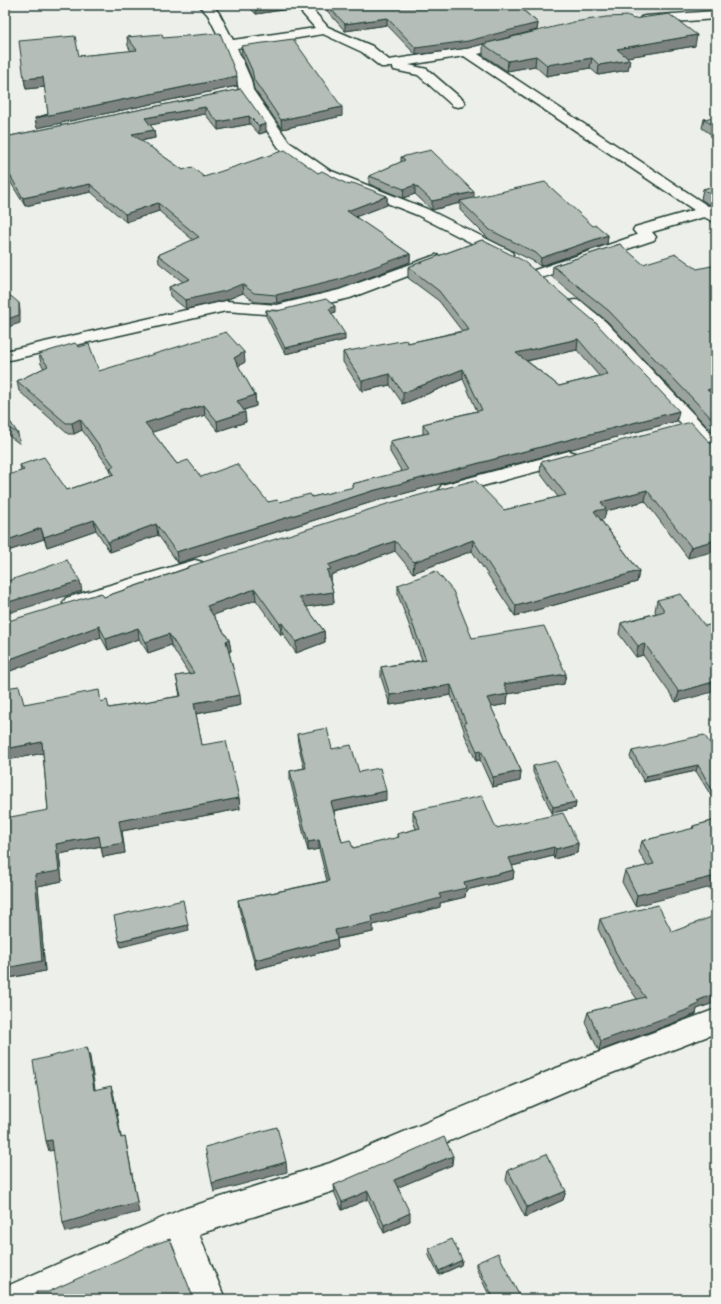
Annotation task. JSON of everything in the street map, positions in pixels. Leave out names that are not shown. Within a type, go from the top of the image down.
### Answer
[{"type":"street","points":[[205,5],[213,13],[229,45],[244,80],[246,90],[284,144],[324,173],[422,212],[515,259]]},
{"type":"street","points":[[301,5],[324,30],[367,49],[386,64],[422,72],[458,103]]},
{"type":"street","points":[[628,21],[716,15]]},
{"type":"street","points":[[229,45],[324,30]]},
{"type":"street","points":[[386,64],[425,60],[468,53],[527,38]]},
{"type":"street","points":[[468,53],[712,212]]},
{"type":"street","points":[[231,93],[246,90]]},
{"type":"street","points":[[539,275],[648,236],[641,230],[712,212]]},
{"type":"street","points":[[5,356],[226,306],[277,310],[344,294],[482,242]]},
{"type":"street","points":[[566,298],[600,326],[716,449]]},
{"type":"street","points":[[672,430],[693,424]]},
{"type":"street","points":[[432,494],[584,453]]},
{"type":"street","points":[[58,608],[215,560]]},
{"type":"street","points":[[15,1299],[180,1225],[331,1177],[564,1078],[716,1021]]},
{"type":"street","points":[[180,1225],[209,1299]]},
{"type":"shaded area","points":[[485,5],[705,5],[669,13],[598,18],[534,30]]},
{"type":"building","points":[[253,5],[271,5],[256,8]]},
{"type":"building","points":[[327,5],[517,5],[538,23],[468,41],[416,48],[387,18],[345,24]]},
{"type":"building","points":[[669,14],[697,35],[617,49],[630,60],[599,65],[592,58],[547,65],[536,56],[508,61],[483,44],[574,22],[606,17],[630,16],[633,19]]},
{"type":"building","points":[[220,33],[237,76],[35,118],[48,114],[43,77],[24,79],[19,41],[75,36],[79,56],[137,50],[127,37],[162,34],[163,38]]},
{"type":"building","points":[[293,39],[342,107],[281,120],[254,80],[252,70],[241,46]]},
{"type":"building","points":[[241,89],[266,124],[259,126],[249,116],[218,122],[205,107],[145,118],[154,130],[132,134],[183,170],[192,167],[204,177],[285,150],[318,173],[322,171],[349,185],[353,183],[387,196],[347,211],[410,254],[338,280],[276,295],[254,293],[242,284],[225,291],[185,300],[169,287],[190,279],[158,255],[199,237],[158,203],[125,214],[90,184],[23,198],[7,170],[5,170],[5,137]]},
{"type":"building","points":[[716,117],[716,128],[704,119]]},
{"type":"building","points":[[431,150],[474,192],[432,201],[415,185],[404,189],[369,176],[405,160],[401,157]]},
{"type":"building","points":[[545,182],[593,226],[596,225],[608,235],[541,258],[536,253],[490,230],[460,201]]},
{"type":"building","points":[[716,186],[716,194],[710,194],[703,189]]},
{"type":"building","points":[[482,240],[522,260],[594,321],[679,411],[372,491],[176,552],[156,524],[108,542],[94,520],[44,537],[41,528],[5,541],[5,476],[24,470],[20,465],[44,457],[67,490],[114,474],[110,468],[114,466],[80,419],[72,423],[66,423],[17,381],[48,366],[39,354],[75,343],[79,347],[89,344],[99,371],[226,332],[244,352],[234,358],[255,395],[237,401],[245,412],[217,421],[204,405],[145,423],[177,464],[188,460],[201,477],[237,464],[268,502],[277,500],[279,502],[310,494],[312,497],[354,487],[352,484],[408,470],[390,441],[429,433],[423,424],[482,410],[463,369],[403,393],[390,374],[362,381],[343,352],[406,340],[408,343],[469,330],[439,291],[408,267]],"holes":[[[578,339],[608,374],[559,386],[516,353]]]},
{"type":"building","points":[[620,244],[643,264],[676,254],[697,269],[716,265],[716,387],[707,390],[716,398],[716,423],[609,311],[553,266]]},
{"type":"building","points":[[5,292],[19,303],[19,315],[5,320]]},
{"type":"building","points":[[326,299],[335,306],[329,309],[345,334],[285,348],[266,310],[277,311]]},
{"type":"building","points":[[5,414],[18,434],[5,425]]},
{"type":"building","points":[[691,422],[710,443],[716,445],[716,540],[691,547],[647,490],[601,502],[606,509],[594,511],[639,571],[516,606],[473,540],[414,562],[395,541],[328,565],[331,569],[327,570],[333,592],[299,597],[324,631],[296,642],[282,623],[280,624],[255,589],[207,606],[229,640],[226,641],[240,695],[194,703],[202,745],[226,741],[239,798],[119,821],[123,843],[101,847],[99,836],[56,844],[59,871],[35,875],[42,961],[6,968],[5,818],[48,810],[42,742],[5,749],[5,688],[19,686],[24,704],[99,690],[101,702],[107,700],[109,708],[181,696],[176,676],[194,673],[169,634],[146,642],[138,628],[106,639],[99,626],[5,661],[5,622],[101,593],[104,597],[188,568],[187,567],[387,504],[475,480],[504,510],[566,495],[541,462]]},
{"type":"building","points":[[67,560],[80,581],[5,603],[5,582]]},
{"type":"building","points":[[436,571],[453,591],[472,638],[544,626],[566,674],[504,684],[508,694],[487,698],[521,771],[493,777],[481,750],[477,751],[464,723],[466,723],[451,685],[390,695],[381,667],[426,660],[398,585]]},
{"type":"building","points":[[681,594],[705,626],[716,623],[716,681],[679,692],[645,644],[638,646],[621,623],[665,611],[657,600]]},
{"type":"building","points":[[327,728],[332,749],[351,745],[359,772],[380,768],[386,791],[331,802],[342,842],[350,840],[353,848],[399,837],[397,834],[420,828],[413,811],[482,796],[496,828],[563,813],[578,843],[509,858],[514,870],[464,882],[466,888],[439,894],[441,898],[372,916],[373,922],[335,930],[337,939],[255,960],[238,900],[329,881],[319,840],[308,842],[290,771],[306,768],[297,734]]},
{"type":"building","points":[[704,735],[716,751],[716,793],[714,793],[698,765],[646,776],[632,751]]},
{"type":"building","points":[[556,761],[576,802],[553,807],[533,766]]},
{"type":"building","points":[[716,820],[716,876],[637,895],[625,871],[654,864],[642,841],[694,828],[693,826]]},
{"type":"building","points":[[183,900],[188,925],[119,941],[114,916]]},
{"type":"building","points":[[658,905],[672,932],[714,916],[716,918],[716,993],[697,1001],[699,1004],[684,1011],[601,1041],[588,1012],[645,997],[620,961],[600,919]]},
{"type":"building","points":[[87,1047],[94,1090],[111,1086],[121,1138],[125,1137],[137,1202],[63,1223],[52,1140],[46,1141],[33,1061]]},
{"type":"building","points":[[277,1127],[286,1162],[212,1183],[205,1147]]},
{"type":"building","points":[[444,1137],[453,1156],[394,1180],[410,1213],[384,1225],[368,1191],[342,1202],[334,1185]]},
{"type":"building","points":[[546,1154],[566,1191],[527,1207],[508,1170]]},
{"type":"building","points":[[170,1239],[193,1299],[38,1299],[36,1292],[48,1292],[147,1247]]},
{"type":"building","points":[[452,1239],[462,1260],[439,1271],[429,1249]]},
{"type":"building","points":[[498,1253],[521,1299],[494,1299],[476,1263]]}]
